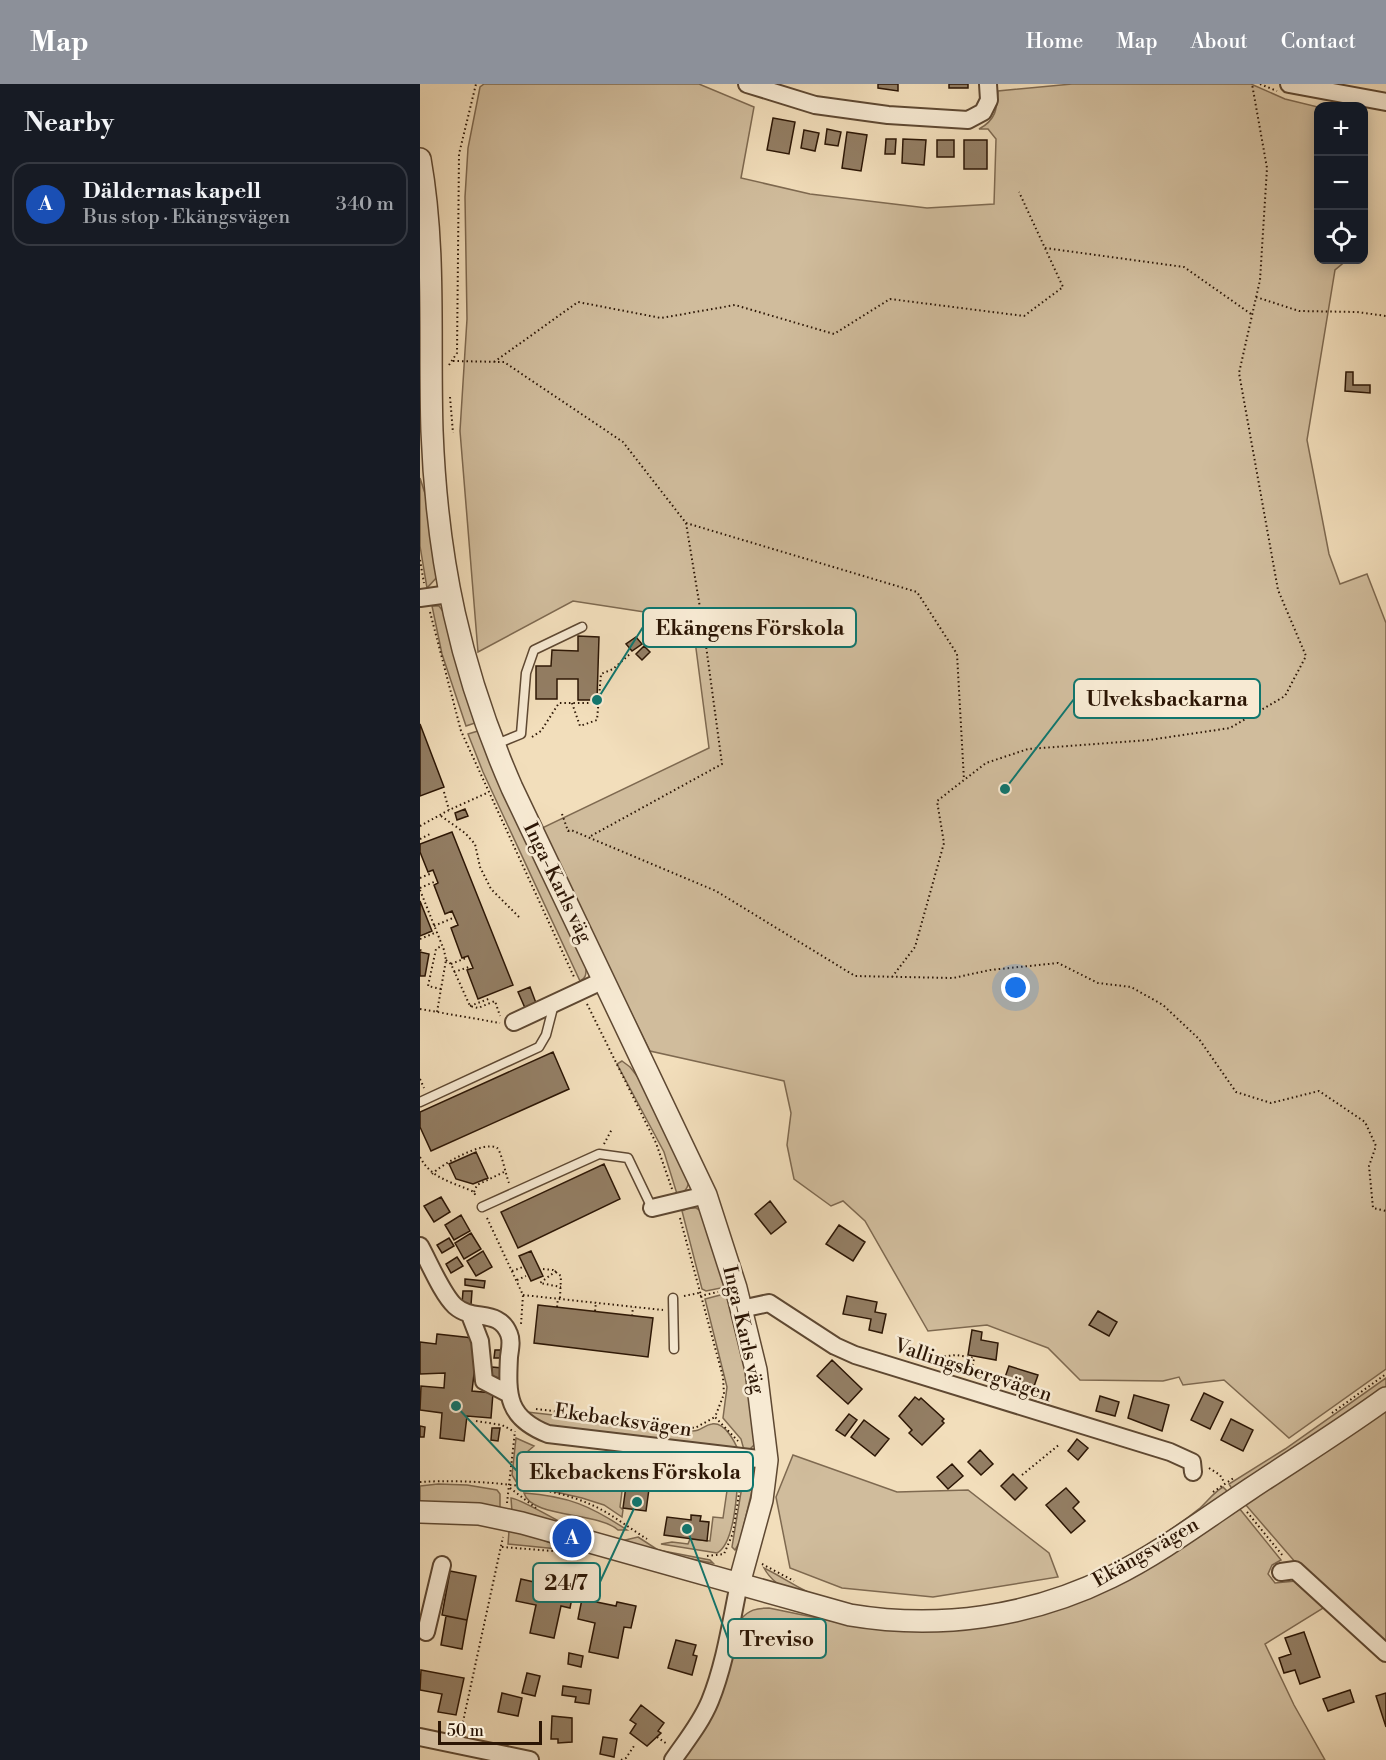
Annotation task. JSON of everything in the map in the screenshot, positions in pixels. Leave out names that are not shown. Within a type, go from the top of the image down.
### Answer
[{"type":"street","points":[[747,84],[814,105],[888,115],[968,120],[983,112],[988,100],[988,84]]},
{"type":"street","points":[[1289,84],[1386,102]]},
{"type":"street","name":"Inga-Karls väg","points":[[420,159],[428,226],[426,340],[431,369],[436,499],[449,594],[464,659],[493,745],[706,1195],[741,1309],[756,1370],[766,1460],[762,1500],[739,1584]]},
{"type":"street","points":[[423,598],[449,594]]},
{"type":"street","points":[[507,1022],[604,980]]},
{"type":"street","points":[[652,1208],[706,1195]]},
{"type":"street","points":[[420,1246],[455,1306],[470,1315],[494,1317],[504,1324],[510,1337],[507,1393],[484,1381],[480,1341],[470,1315]]},
{"type":"street","name":"Vallingsbergvägen","points":[[741,1309],[769,1303],[835,1346],[855,1355],[1148,1445],[1193,1467]]},
{"type":"street","name":"Ekebacksvägen","points":[[507,1393],[519,1418],[529,1426],[548,1434],[766,1460]]},
{"type":"street","name":"Ekängsvägen","points":[[420,1512],[479,1514],[522,1523],[824,1610],[903,1622],[968,1619],[1048,1602],[1092,1586],[1140,1561],[1386,1398]]},
{"type":"street","points":[[426,1632],[427,1598],[442,1565]]},
{"type":"street","points":[[1288,1571],[1386,1653]]},
{"type":"street","points":[[671,1753],[701,1720],[710,1700],[720,1673],[739,1584]]},
{"type":"street","points":[[420,1737],[530,1760]]},
{"type":"lane","points":[[493,745],[524,737],[530,658],[534,650],[582,627]]},
{"type":"lane","points":[[420,1102],[538,1047],[546,1035],[555,1003]]},
{"type":"lane","points":[[482,1207],[598,1154],[628,1158],[652,1208]]},
{"type":"lane","points":[[673,1298],[674,1349]]},
{"type":"path","points":[[431,369],[446,368],[457,353],[459,153],[476,84]]},
{"type":"path","points":[[892,977],[915,947],[944,843],[936,801],[986,763],[1028,749],[1149,740],[1230,728],[1285,696],[1306,656],[1278,590],[1239,373],[1260,280],[1267,168],[1252,84]]},
{"type":"path","points":[[494,362],[578,302],[661,318],[735,305],[834,334],[890,299],[1024,316],[1063,287],[1019,192]]},
{"type":"path","points":[[1045,248],[1184,267],[1252,315]]},
{"type":"path","points":[[1256,297],[1299,311],[1357,312],[1386,316]]},
{"type":"path","points":[[453,361],[504,362],[623,442],[686,523],[705,638],[722,764],[589,837]]},
{"type":"path","points":[[449,387],[453,433]]},
{"type":"path","points":[[686,523],[917,592],[957,654],[964,780]]},
{"type":"path","points":[[420,560],[423,598],[461,731],[580,991],[656,1143],[676,1202],[699,1295],[723,1377],[724,1394],[715,1417],[695,1428],[534,1409]]},
{"type":"path","points":[[572,703],[580,726],[597,720],[601,674],[613,669],[630,654]]},
{"type":"path","points":[[524,737],[541,731],[559,703],[598,703]]},
{"type":"path","points":[[444,792],[448,810]]},
{"type":"path","points":[[420,826],[448,810],[488,793]]},
{"type":"path","points":[[562,814],[568,831],[589,837],[716,891],[855,976],[953,978],[990,970],[1058,963],[1098,983],[1131,987],[1163,1005],[1199,1038],[1236,1092],[1271,1103],[1319,1091],[1365,1122],[1376,1146],[1370,1166],[1373,1208],[1386,1210]]},
{"type":"path","points":[[441,816],[476,844],[480,867],[491,889],[519,917]]},
{"type":"path","points":[[420,838],[432,833]]},
{"type":"path","points":[[420,878],[432,873]]},
{"type":"path","points":[[434,882],[420,889],[446,960],[437,1012]]},
{"type":"path","points":[[434,926],[453,918]]},
{"type":"path","points":[[420,939],[437,932]]},
{"type":"path","points":[[441,989],[428,986],[436,949],[442,945]]},
{"type":"path","points":[[451,964],[466,958]]},
{"type":"path","points":[[446,960],[451,964],[470,1006]]},
{"type":"path","points":[[454,972],[469,966]]},
{"type":"path","points":[[470,1006],[491,998]]},
{"type":"path","points":[[470,1006],[478,1008],[495,1001],[507,1022]]},
{"type":"path","points":[[420,1009],[507,1022]]},
{"type":"path","points":[[598,1154],[612,1129]]},
{"type":"path","points":[[432,1174],[453,1159],[490,1146],[502,1153],[504,1172],[514,1193]]},
{"type":"path","points":[[474,1192],[477,1185],[504,1172]]},
{"type":"path","points":[[512,1271],[522,1267]]},
{"type":"path","points":[[543,1269],[556,1271],[561,1276],[557,1307]]},
{"type":"path","points":[[556,1271],[540,1282],[561,1287]]},
{"type":"path","points":[[517,1280],[526,1276]]},
{"type":"path","points":[[673,1298],[719,1292]]},
{"type":"path","points":[[523,1295],[673,1311]]},
{"type":"path","points":[[595,1311],[596,1302]]},
{"type":"path","points":[[632,1316],[633,1307]]},
{"type":"path","points":[[920,1360],[956,1355],[974,1358]]},
{"type":"path","points":[[1326,1417],[1386,1374]]},
{"type":"path","points":[[701,1555],[719,1557],[724,1554],[738,1514],[744,1458],[732,1432],[715,1417]]},
{"type":"path","points":[[476,1421],[502,1425],[525,1438]]},
{"type":"path","points":[[1022,1475],[1060,1444]]},
{"type":"path","points":[[1193,1467],[1209,1468],[1220,1475],[1227,1486]]},
{"type":"path","points":[[1210,1494],[1224,1482],[1241,1475]]},
{"type":"path","points":[[420,1482],[469,1481],[562,1495],[591,1504],[651,1542]]},
{"type":"path","points":[[506,1510],[508,1486]]},
{"type":"path","points":[[1242,1506],[1288,1571]]},
{"type":"path","points":[[452,1744],[459,1737],[461,1730],[504,1531]]},
{"type":"path","points":[[502,1547],[558,1551]]},
{"type":"path","points":[[763,1565],[797,1582]]},
{"type":"path","points":[[657,1737],[671,1753]]},
{"type":"path","points":[[621,1760],[626,1758],[634,1746]]},
{"type":"shaded area","points":[[484,84],[699,84],[754,107],[741,178],[810,194],[927,208],[994,204],[996,139],[988,129],[979,129],[989,122],[995,113],[998,91],[1072,84],[1251,84],[1285,99],[1314,106],[1314,264],[1342,264],[1335,270],[1307,440],[1329,554],[1340,584],[1367,574],[1386,623],[1386,1369],[1289,1438],[1224,1380],[1183,1385],[1179,1377],[1163,1381],[1080,1380],[1048,1348],[987,1325],[928,1331],[865,1221],[843,1201],[831,1206],[794,1179],[787,1145],[791,1113],[784,1081],[650,1051],[540,829],[709,748],[695,641],[651,613],[573,601],[478,652],[460,431],[467,319],[465,197],[468,148],[480,87]]},
{"type":"shaded area","points":[[420,478],[429,506],[438,576],[427,588],[420,546]]},
{"type":"shaded area","points":[[432,606],[439,606],[445,614],[475,723],[466,726],[442,654]]},
{"type":"shaded area","points":[[478,731],[586,966],[585,977],[580,981],[483,772],[468,734]]},
{"type":"shaded area","points":[[622,1061],[630,1067],[652,1095],[689,1182],[682,1193],[677,1194],[664,1152],[617,1064]]},
{"type":"shaded area","points":[[696,1208],[705,1213],[726,1287],[706,1291],[702,1289],[682,1211]]},
{"type":"shaded area","points":[[728,1293],[753,1397],[756,1443],[750,1449],[744,1450],[741,1439],[723,1418],[727,1387],[705,1299]]},
{"type":"shaded area","points":[[1386,1378],[1386,1388],[1232,1489],[1229,1484],[1285,1449]]},
{"type":"shaded area","points":[[1386,1408],[1386,1648],[1315,1585],[1245,1504]]},
{"type":"shaded area","points":[[527,1412],[693,1431],[717,1424],[729,1434],[739,1452],[548,1426],[532,1420]]},
{"type":"shaded area","points":[[516,1438],[534,1446],[527,1452],[543,1473],[552,1470],[555,1480],[606,1488],[611,1480],[619,1480],[623,1457],[629,1453],[644,1454],[644,1462],[626,1460],[620,1507],[623,1510],[622,1517],[604,1505],[517,1483],[512,1475]]},
{"type":"shaded area","points":[[793,1455],[897,1492],[968,1490],[1049,1553],[1058,1577],[933,1597],[842,1588],[790,1568],[776,1497]]},
{"type":"shaded area","points":[[685,1459],[739,1466],[732,1526],[723,1547],[717,1553],[661,1544],[672,1542],[688,1544],[690,1539],[710,1541],[713,1517],[723,1518],[730,1470],[684,1464]]},
{"type":"shaded area","points":[[745,1468],[755,1478],[740,1541],[735,1550],[732,1547]]},
{"type":"shaded area","points":[[467,1485],[497,1490],[500,1494],[500,1510],[420,1505],[420,1486]]},
{"type":"shaded area","points":[[1223,1487],[1228,1492],[1118,1565],[1086,1581],[1017,1604],[947,1613],[911,1614],[875,1611],[839,1605],[797,1594],[778,1584],[764,1568],[817,1596],[864,1608],[904,1613],[944,1612],[985,1607],[1025,1599],[1101,1571],[1168,1531],[1200,1508]]},
{"type":"shaded area","points":[[524,1493],[540,1494],[578,1504],[627,1530],[618,1530],[596,1520],[539,1507],[529,1501]]},
{"type":"shaded area","points":[[511,1498],[528,1505],[564,1524],[512,1512]]},
{"type":"shaded area","points":[[1239,1508],[1281,1560],[1272,1565],[1268,1574],[1275,1583],[1296,1581],[1325,1607],[1265,1644],[1294,1705],[1325,1760],[681,1760],[741,1619],[753,1610],[769,1608],[856,1626],[991,1625]]},
{"type":"shaded area","points":[[496,1527],[526,1533],[568,1550],[508,1544],[509,1531]]},
{"type":"shaded area","points":[[638,1537],[658,1550],[710,1560],[713,1563],[645,1551],[625,1540]]},
{"type":"building","points":[[878,84],[898,84],[898,91],[878,88]]},
{"type":"building","points":[[949,84],[968,84],[968,88],[949,88]]},
{"type":"building","points":[[773,118],[795,122],[789,154],[767,150]]},
{"type":"building","points":[[827,129],[841,132],[838,146],[825,144]]},
{"type":"building","points":[[804,130],[819,133],[815,151],[801,148]]},
{"type":"building","points":[[847,132],[867,135],[861,171],[842,168]]},
{"type":"building","points":[[886,139],[896,139],[895,154],[885,154]]},
{"type":"building","points":[[903,139],[926,140],[924,165],[902,163]]},
{"type":"building","points":[[937,140],[954,140],[954,157],[937,157]]},
{"type":"building","points":[[964,140],[987,140],[987,169],[964,169]]},
{"type":"building","points":[[1346,372],[1353,372],[1353,385],[1370,385],[1370,393],[1345,391]]},
{"type":"building","points":[[578,636],[599,637],[597,700],[578,700],[578,679],[557,679],[557,699],[536,699],[536,666],[551,666],[552,650],[578,651]]},
{"type":"building","points":[[636,637],[642,644],[632,651],[626,644]]},
{"type":"building","points":[[644,646],[650,652],[642,660],[636,654]]},
{"type":"building","points":[[420,724],[444,787],[420,796]]},
{"type":"building","points":[[465,809],[468,816],[457,820],[455,813]]},
{"type":"building","points":[[452,832],[513,985],[478,999],[467,970],[473,968],[468,956],[462,958],[451,928],[458,925],[452,911],[445,914],[434,885],[438,883],[433,870],[428,872],[420,852],[420,844]]},
{"type":"building","points":[[420,901],[432,931],[420,936]]},
{"type":"building","points":[[420,952],[429,954],[425,976],[420,976]]},
{"type":"building","points":[[530,987],[536,1003],[525,1008],[518,992]]},
{"type":"building","points":[[553,1052],[569,1089],[431,1151],[420,1127],[420,1112]]},
{"type":"building","points":[[476,1152],[488,1178],[473,1184],[456,1179],[449,1164]]},
{"type":"building","points":[[604,1164],[620,1199],[518,1248],[501,1212]]},
{"type":"building","points":[[441,1197],[450,1212],[434,1222],[424,1206]]},
{"type":"building","points":[[770,1201],[786,1222],[771,1234],[755,1214]]},
{"type":"building","points":[[461,1215],[470,1231],[454,1240],[445,1225]]},
{"type":"building","points":[[839,1225],[865,1242],[853,1261],[826,1244]]},
{"type":"building","points":[[471,1233],[481,1249],[464,1259],[455,1243]]},
{"type":"building","points":[[449,1238],[454,1246],[442,1253],[437,1245]]},
{"type":"building","points":[[483,1251],[492,1267],[476,1276],[467,1261]]},
{"type":"building","points":[[531,1251],[543,1276],[531,1281],[519,1256]]},
{"type":"building","points":[[457,1257],[463,1266],[451,1273],[446,1264]]},
{"type":"building","points":[[465,1279],[485,1281],[484,1288],[465,1285]]},
{"type":"building","points":[[463,1291],[472,1291],[471,1305],[462,1304]]},
{"type":"building","points":[[847,1296],[877,1302],[875,1312],[886,1314],[882,1333],[869,1330],[871,1319],[843,1314]]},
{"type":"building","points":[[538,1305],[653,1318],[648,1357],[534,1343]]},
{"type":"building","points":[[1098,1311],[1117,1322],[1109,1336],[1089,1325]]},
{"type":"building","points":[[972,1330],[982,1332],[981,1340],[998,1343],[996,1360],[968,1355]]},
{"type":"building","points":[[437,1334],[473,1338],[477,1348],[472,1391],[493,1393],[491,1418],[467,1416],[464,1441],[440,1438],[442,1413],[420,1410],[421,1386],[444,1388],[445,1373],[420,1374],[420,1342],[436,1344]]},
{"type":"building","points":[[495,1350],[501,1350],[501,1358],[494,1358]]},
{"type":"building","points":[[832,1360],[862,1389],[848,1404],[817,1376]]},
{"type":"building","points":[[1009,1366],[1038,1375],[1032,1392],[1003,1383]]},
{"type":"building","points":[[492,1367],[502,1368],[501,1378],[491,1377]]},
{"type":"building","points":[[1204,1393],[1223,1402],[1210,1429],[1191,1420]]},
{"type":"building","points":[[1134,1395],[1169,1405],[1162,1431],[1128,1418]]},
{"type":"building","points":[[1100,1396],[1119,1402],[1115,1416],[1096,1411]]},
{"type":"building","points":[[915,1397],[919,1400],[921,1398],[944,1419],[942,1421],[944,1423],[922,1445],[909,1433],[912,1430],[899,1416]]},
{"type":"building","points":[[849,1414],[857,1420],[845,1436],[836,1430]]},
{"type":"building","points":[[1231,1419],[1253,1430],[1243,1451],[1221,1440]]},
{"type":"building","points":[[864,1420],[889,1439],[875,1456],[851,1437]]},
{"type":"building","points":[[420,1426],[425,1427],[424,1437],[420,1437]]},
{"type":"building","points":[[492,1428],[500,1428],[498,1441],[491,1440]]},
{"type":"building","points":[[1077,1439],[1088,1448],[1078,1460],[1068,1451]]},
{"type":"building","points":[[980,1450],[993,1464],[981,1475],[968,1462]]},
{"type":"building","points":[[629,1464],[652,1467],[646,1511],[623,1508]]},
{"type":"building","points":[[952,1464],[963,1476],[948,1489],[937,1477]]},
{"type":"building","points":[[1013,1474],[1027,1488],[1015,1500],[1001,1486]]},
{"type":"building","points":[[1066,1488],[1079,1502],[1073,1508],[1085,1521],[1071,1533],[1046,1505]]},
{"type":"building","points":[[691,1515],[701,1516],[700,1521],[709,1522],[707,1541],[664,1535],[667,1517],[691,1520]]},
{"type":"building","points":[[450,1571],[476,1576],[467,1620],[442,1615]]},
{"type":"building","points":[[521,1579],[556,1587],[557,1584],[574,1588],[570,1608],[561,1606],[554,1638],[530,1633],[536,1605],[516,1601]]},
{"type":"building","points":[[582,1599],[616,1606],[617,1602],[636,1606],[631,1628],[624,1627],[618,1658],[589,1652],[595,1623],[578,1619]]},
{"type":"building","points":[[446,1616],[467,1620],[462,1649],[441,1645]]},
{"type":"building","points":[[1304,1632],[1320,1677],[1300,1684],[1295,1670],[1284,1673],[1279,1658],[1291,1654],[1285,1638]]},
{"type":"building","points":[[676,1640],[696,1645],[693,1655],[697,1656],[692,1675],[668,1668]]},
{"type":"building","points":[[569,1653],[583,1656],[581,1667],[568,1664]]},
{"type":"building","points":[[421,1670],[464,1678],[456,1715],[438,1712],[442,1694],[420,1690]]},
{"type":"building","points":[[527,1673],[540,1676],[535,1696],[522,1693]]},
{"type":"building","points":[[563,1686],[591,1690],[589,1704],[575,1702],[576,1697],[562,1695]]},
{"type":"building","points":[[1350,1690],[1354,1702],[1328,1711],[1323,1699]]},
{"type":"building","points":[[502,1693],[522,1698],[518,1716],[498,1712]]},
{"type":"building","points":[[1386,1693],[1386,1727],[1376,1696]]},
{"type":"building","points":[[641,1705],[664,1723],[658,1731],[661,1733],[647,1746],[630,1733],[636,1724],[630,1720]]},
{"type":"building","points":[[552,1716],[572,1718],[572,1742],[558,1743],[558,1739],[551,1739]]},
{"type":"building","points":[[603,1737],[617,1739],[614,1757],[600,1754]]},
{"type":"place","name":"Ekängens Förskola","points":[[597,700]]},
{"type":"place","name":"Ulveksbackarna","points":[[1005,789]]},
{"type":"place","name":"Ekebackens Förskola","points":[[456,1406]]},
{"type":"place","name":"24/7","points":[[637,1502]]},
{"type":"place","name":"Treviso","points":[[687,1529]]},
{"type":"place","name":"Däldernas kapell","points":[[572,1538]]}]
